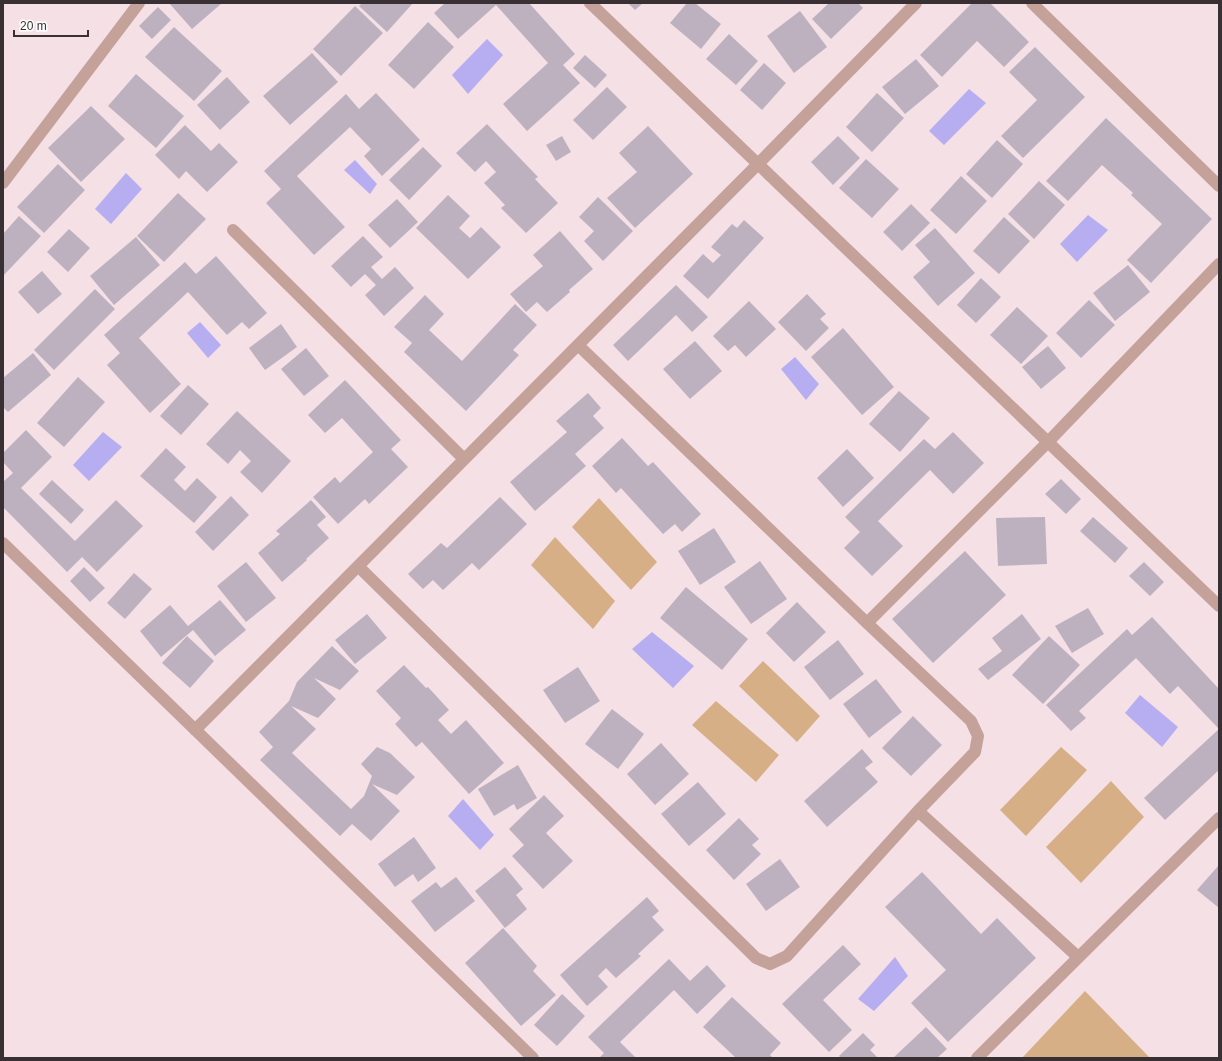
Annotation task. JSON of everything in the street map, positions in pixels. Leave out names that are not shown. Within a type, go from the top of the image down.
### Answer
[{"type":"lane","points":[[3,183],[139,3]]},
{"type":"lane","points":[[590,3],[1218,604]]},
{"type":"lane","points":[[195,730],[916,3]]},
{"type":"lane","points":[[1032,3],[1219,186]]},
{"type":"lane","points":[[233,230],[464,459]]},
{"type":"lane","points":[[867,623],[1048,442],[1219,264]]},
{"type":"lane","points":[[358,566],[756,958],[770,964],[787,956],[918,811],[975,752],[978,736],[971,721],[578,345]]},
{"type":"lane","points":[[3,543],[533,1058]]},
{"type":"lane","points":[[918,811],[1078,957]]},
{"type":"lane","points":[[977,1058],[1219,818]]},
{"type":"shaded area","points":[[487,39],[503,55],[468,94],[452,75]]},
{"type":"shaded area","points":[[969,89],[986,103],[944,145],[929,131]]},
{"type":"shaded area","points":[[355,160],[377,184],[370,194],[344,170]]},
{"type":"shaded area","points":[[126,173],[142,189],[111,224],[95,209]]},
{"type":"shaded area","points":[[1088,215],[1108,230],[1077,262],[1060,244]]},
{"type":"shaded area","points":[[200,322],[221,345],[208,358],[187,333]]},
{"type":"shaded area","points":[[795,357],[819,384],[806,400],[781,369]]},
{"type":"shaded area","points":[[103,432],[122,447],[89,481],[73,465]]},
{"type":"shaded area","points":[[599,498],[657,562],[631,590],[572,527]]},
{"type":"shaded area","points":[[555,537],[615,601],[593,629],[531,565]]},
{"type":"shaded area","points":[[652,632],[694,666],[673,688],[632,649]]},
{"type":"shaded area","points":[[763,661],[820,716],[797,742],[739,686]]},
{"type":"shaded area","points":[[1140,695],[1178,727],[1162,747],[1125,713]]},
{"type":"shaded area","points":[[716,701],[779,755],[756,782],[692,725]]},
{"type":"shaded area","points":[[1061,747],[1087,770],[1026,836],[1000,810]]},
{"type":"shaded area","points":[[1111,781],[1144,817],[1081,883],[1046,847]]},
{"type":"shaded area","points":[[463,799],[494,835],[480,850],[448,816]]},
{"type":"shaded area","points":[[895,957],[908,976],[874,1011],[858,999]]},
{"type":"shaded area","points":[[1085,991],[1150,1058],[1022,1058]]},
{"type":"building","points":[[169,3],[222,3],[192,29]]},
{"type":"building","points":[[362,3],[413,3],[387,32],[359,6]]},
{"type":"building","points":[[445,3],[529,3],[575,54],[563,65],[580,83],[527,131],[503,104],[548,63],[496,5],[458,39],[434,13]]},
{"type":"building","points":[[628,3],[643,3],[635,10]]},
{"type":"building","points":[[687,3],[695,3],[721,24],[701,49],[670,23]]},
{"type":"building","points":[[829,3],[858,3],[863,8],[831,39],[812,19]]},
{"type":"building","points":[[972,3],[990,3],[1029,42],[1004,67],[977,41],[942,77],[920,55]]},
{"type":"building","points":[[355,6],[383,33],[341,76],[313,49]]},
{"type":"building","points":[[158,7],[171,20],[152,39],[139,26]]},
{"type":"building","points":[[800,11],[827,47],[794,73],[767,36]]},
{"type":"building","points":[[428,22],[454,47],[414,89],[388,65]]},
{"type":"building","points":[[174,27],[222,71],[194,101],[145,57]]},
{"type":"building","points":[[729,34],[758,61],[736,85],[706,59]]},
{"type":"building","points":[[1035,47],[1085,97],[1023,158],[1001,136],[1037,100],[1009,72]]},
{"type":"building","points":[[312,53],[338,82],[290,125],[263,96]]},
{"type":"building","points":[[585,55],[607,75],[595,88],[573,68]]},
{"type":"building","points":[[916,59],[939,86],[905,114],[882,87]]},
{"type":"building","points":[[764,63],[786,83],[762,110],[740,90]]},
{"type":"building","points":[[136,74],[184,116],[156,148],[108,106]]},
{"type":"building","points":[[227,77],[250,102],[220,130],[197,105]]},
{"type":"building","points":[[607,87],[627,107],[593,140],[573,120]]},
{"type":"building","points":[[376,93],[420,140],[382,176],[364,156],[371,149],[350,127],[297,176],[345,227],[314,255],[266,203],[281,189],[264,171],[346,94],[359,109]]},
{"type":"building","points":[[877,93],[904,118],[872,152],[846,127]]},
{"type":"building","points":[[91,106],[125,139],[81,182],[48,148]]},
{"type":"building","points":[[1106,118],[1212,219],[1151,283],[1127,260],[1162,224],[1131,195],[1133,193],[1102,165],[1068,201],[1046,181]]},
{"type":"building","points":[[487,124],[538,177],[535,179],[558,203],[526,233],[501,208],[505,205],[484,183],[496,172],[486,161],[475,172],[456,153]]},
{"type":"building","points":[[185,125],[211,151],[219,143],[238,162],[207,192],[186,171],[179,179],[155,155]]},
{"type":"building","points":[[648,126],[693,174],[635,228],[607,198],[637,172],[619,153]]},
{"type":"building","points":[[562,136],[571,152],[556,161],[546,145]]},
{"type":"building","points":[[838,136],[860,158],[833,185],[811,162]]},
{"type":"building","points":[[997,140],[1023,164],[992,198],[966,174]]},
{"type":"building","points":[[423,147],[442,166],[409,200],[389,180]]},
{"type":"building","points":[[866,159],[899,189],[872,218],[839,188]]},
{"type":"building","points":[[58,164],[85,190],[44,233],[17,207]]},
{"type":"building","points":[[961,176],[987,201],[956,234],[930,210]]},
{"type":"building","points":[[1039,181],[1065,205],[1034,239],[1008,214]]},
{"type":"building","points":[[178,193],[206,219],[164,262],[137,236]]},
{"type":"building","points":[[448,195],[470,216],[459,228],[470,238],[481,227],[501,247],[468,279],[416,228]]},
{"type":"building","points":[[598,197],[633,231],[603,261],[584,241],[594,231],[579,217]]},
{"type":"building","points":[[397,199],[418,222],[390,248],[368,225]]},
{"type":"building","points":[[911,204],[930,223],[902,251],[883,232]]},
{"type":"building","points":[[19,216],[41,236],[3,276],[3,234]]},
{"type":"building","points":[[1004,217],[1030,241],[999,274],[973,251]]},
{"type":"building","points":[[744,220],[764,238],[708,299],[683,276],[703,254],[713,263],[721,255],[711,247],[732,224],[737,228]]},
{"type":"building","points":[[935,228],[975,273],[938,306],[913,277],[930,262],[915,245]]},
{"type":"building","points":[[69,229],[90,248],[68,272],[47,252]]},
{"type":"building","points":[[560,231],[593,269],[547,312],[537,302],[526,312],[510,294],[543,266],[533,255]]},
{"type":"building","points":[[363,236],[383,257],[371,267],[382,279],[395,267],[414,288],[384,316],[365,295],[376,285],[365,274],[351,287],[331,266]]},
{"type":"building","points":[[136,237],[160,265],[114,305],[90,276]]},
{"type":"building","points":[[216,256],[267,313],[249,329],[242,322],[227,335],[188,292],[139,338],[181,384],[150,413],[107,365],[120,353],[104,335],[185,262],[196,274]]},
{"type":"building","points":[[1128,265],[1150,292],[1115,321],[1093,293]]},
{"type":"building","points":[[42,271],[62,294],[38,314],[18,292]]},
{"type":"building","points":[[981,278],[1001,297],[976,323],[957,305]]},
{"type":"building","points":[[676,285],[708,317],[692,332],[676,315],[628,361],[613,345]]},
{"type":"building","points":[[95,289],[115,309],[54,370],[34,350]]},
{"type":"building","points":[[807,294],[826,314],[820,319],[829,328],[806,351],[778,322]]},
{"type":"building","points":[[425,295],[444,314],[429,330],[462,361],[515,304],[537,325],[513,350],[519,355],[466,411],[404,352],[412,343],[394,327]]},
{"type":"building","points":[[1089,300],[1115,325],[1081,358],[1056,333]]},
{"type":"building","points":[[749,301],[776,329],[746,357],[735,345],[728,351],[713,336]]},
{"type":"building","points":[[1017,307],[1048,336],[1021,364],[990,335]]},
{"type":"building","points":[[281,324],[297,347],[265,370],[249,348]]},
{"type":"building","points":[[843,328],[894,387],[862,415],[811,357]]},
{"type":"building","points":[[695,341],[722,371],[690,399],[663,369]]},
{"type":"building","points":[[1048,346],[1066,368],[1041,389],[1022,367]]},
{"type":"building","points":[[306,348],[329,376],[304,396],[281,369]]},
{"type":"building","points":[[33,353],[51,375],[8,412],[3,407],[3,378]]},
{"type":"building","points":[[78,377],[105,402],[64,447],[37,423]]},
{"type":"building","points":[[345,380],[401,440],[391,449],[408,467],[369,504],[365,499],[338,524],[313,497],[335,477],[340,483],[373,452],[342,418],[325,433],[308,415]]},
{"type":"building","points":[[188,385],[209,404],[181,435],[160,416]]},
{"type":"building","points":[[899,391],[930,418],[900,452],[869,424]]},
{"type":"building","points":[[588,393],[601,408],[593,416],[604,428],[575,454],[586,466],[535,511],[510,482],[567,432],[556,421]]},
{"type":"building","points":[[237,411],[291,461],[262,493],[240,472],[251,461],[240,450],[228,464],[206,444]]},
{"type":"building","points":[[26,430],[52,457],[21,488],[75,541],[116,500],[143,526],[97,572],[82,557],[67,572],[3,507],[3,482],[13,473],[3,462],[3,453]]},
{"type":"building","points":[[953,432],[984,463],[953,494],[930,470],[878,521],[903,546],[872,576],[844,548],[860,532],[845,517],[924,439],[935,449]]},
{"type":"building","points":[[622,438],[648,466],[653,462],[701,514],[682,532],[675,524],[663,534],[621,488],[616,493],[592,466]]},
{"type":"building","points":[[166,448],[186,467],[174,480],[185,491],[197,478],[217,497],[194,523],[140,476]]},
{"type":"building","points":[[847,449],[874,478],[843,507],[817,478]]},
{"type":"building","points":[[1061,479],[1081,499],[1066,514],[1045,494]]},
{"type":"building","points":[[52,480],[84,510],[71,524],[39,494]]},
{"type":"building","points":[[231,496],[249,515],[213,551],[195,532]]},
{"type":"building","points":[[500,497],[527,524],[479,570],[472,563],[443,590],[433,580],[423,589],[408,574],[441,543],[447,548]]},
{"type":"building","points":[[311,500],[326,517],[317,525],[329,538],[282,582],[258,553],[280,534],[276,531]]},
{"type":"building","points":[[1045,517],[1047,564],[998,566],[996,518]]},
{"type":"building","points":[[1093,517],[1128,548],[1115,563],[1080,531]]},
{"type":"building","points":[[714,528],[736,562],[700,585],[678,551]]},
{"type":"building","points":[[965,551],[1006,595],[933,663],[892,619]]},
{"type":"building","points":[[760,561],[787,599],[751,624],[724,587]]},
{"type":"building","points":[[246,562],[276,598],[246,622],[217,586]]},
{"type":"building","points":[[1144,562],[1164,582],[1150,596],[1129,576]]},
{"type":"building","points":[[84,567],[105,588],[90,602],[70,581]]},
{"type":"building","points":[[134,573],[152,589],[125,619],[107,603]]},
{"type":"building","points":[[686,587],[748,639],[722,670],[660,618]]},
{"type":"building","points":[[220,600],[246,630],[215,656],[193,630],[161,657],[140,631],[170,605],[188,626]]},
{"type":"building","points":[[797,602],[826,632],[794,662],[766,633]]},
{"type":"building","points":[[1088,608],[1104,634],[1072,653],[1055,626]]},
{"type":"building","points":[[367,614],[387,638],[355,664],[335,640]]},
{"type":"building","points":[[1022,614],[1041,639],[988,680],[978,669],[1002,651],[992,638]]},
{"type":"building","points":[[1152,617],[1219,689],[1219,729],[1178,686],[1170,694],[1136,658],[1079,711],[1086,718],[1071,731],[1046,705],[1127,629],[1132,635]]},
{"type":"building","points":[[187,636],[214,661],[190,688],[162,663]]},
{"type":"building","points":[[1049,636],[1080,665],[1043,704],[1012,675]]},
{"type":"building","points":[[838,640],[864,674],[830,700],[804,667]]},
{"type":"building","points":[[332,646],[359,671],[340,690],[314,678],[336,699],[318,718],[291,706],[316,729],[292,753],[351,809],[364,796],[372,776],[361,764],[377,747],[390,753],[415,777],[397,795],[372,784],[400,811],[371,841],[352,824],[340,836],[260,760],[273,747],[259,732],[289,701],[297,682]]},
{"type":"building","points":[[404,665],[426,688],[428,687],[449,710],[438,720],[451,734],[466,720],[504,763],[469,794],[422,742],[416,747],[395,724],[401,718],[376,691]]},
{"type":"building","points":[[578,667],[600,701],[565,723],[543,690]]},
{"type":"building","points":[[876,679],[902,712],[869,738],[843,704]]},
{"type":"building","points":[[612,709],[644,734],[618,769],[585,744]]},
{"type":"building","points":[[913,716],[942,745],[911,776],[882,748]]},
{"type":"building","points":[[1219,729],[1219,770],[1165,820],[1144,798]]},
{"type":"building","points":[[661,743],[689,774],[655,805],[627,774]]},
{"type":"building","points":[[862,749],[873,762],[865,768],[878,782],[827,827],[804,801]]},
{"type":"building","points":[[518,765],[537,798],[517,810],[514,804],[494,816],[478,789]]},
{"type":"building","points":[[698,782],[726,814],[689,846],[661,814]]},
{"type":"building","points":[[544,795],[564,816],[546,833],[573,861],[543,889],[512,856],[524,845],[509,829]]},
{"type":"building","points":[[739,818],[759,839],[752,845],[761,854],[734,880],[706,850]]},
{"type":"building","points":[[414,837],[436,868],[418,882],[413,874],[395,887],[378,864]]},
{"type":"building","points":[[780,859],[800,887],[766,911],[746,884]]},
{"type":"building","points":[[1219,865],[1219,908],[1197,890]]},
{"type":"building","points":[[505,867],[523,889],[516,895],[527,909],[505,928],[475,891]]},
{"type":"building","points":[[922,872],[981,934],[997,918],[1036,958],[948,1042],[911,1003],[946,970],[885,907]]},
{"type":"building","points":[[456,877],[475,901],[435,932],[411,901],[436,882],[441,888]]},
{"type":"building","points":[[647,897],[659,911],[652,917],[664,930],[638,954],[641,956],[616,978],[606,968],[598,976],[608,987],[587,1006],[560,975]]},
{"type":"building","points":[[503,928],[537,966],[533,971],[556,995],[521,1026],[465,963]]},
{"type":"building","points":[[843,945],[861,964],[823,1000],[852,1030],[829,1052],[782,1004]]},
{"type":"building","points":[[669,959],[690,981],[707,965],[726,986],[697,1014],[674,990],[620,1042],[636,1058],[599,1058],[604,1053],[588,1037]]},
{"type":"building","points":[[562,994],[585,1016],[557,1046],[534,1025]]},
{"type":"building","points":[[732,997],[781,1043],[770,1055],[773,1058],[736,1058],[703,1027]]},
{"type":"building","points":[[926,1027],[947,1049],[937,1058],[893,1058]]},
{"type":"building","points":[[863,1033],[875,1045],[870,1050],[878,1058],[841,1058],[839,1056]]}]
